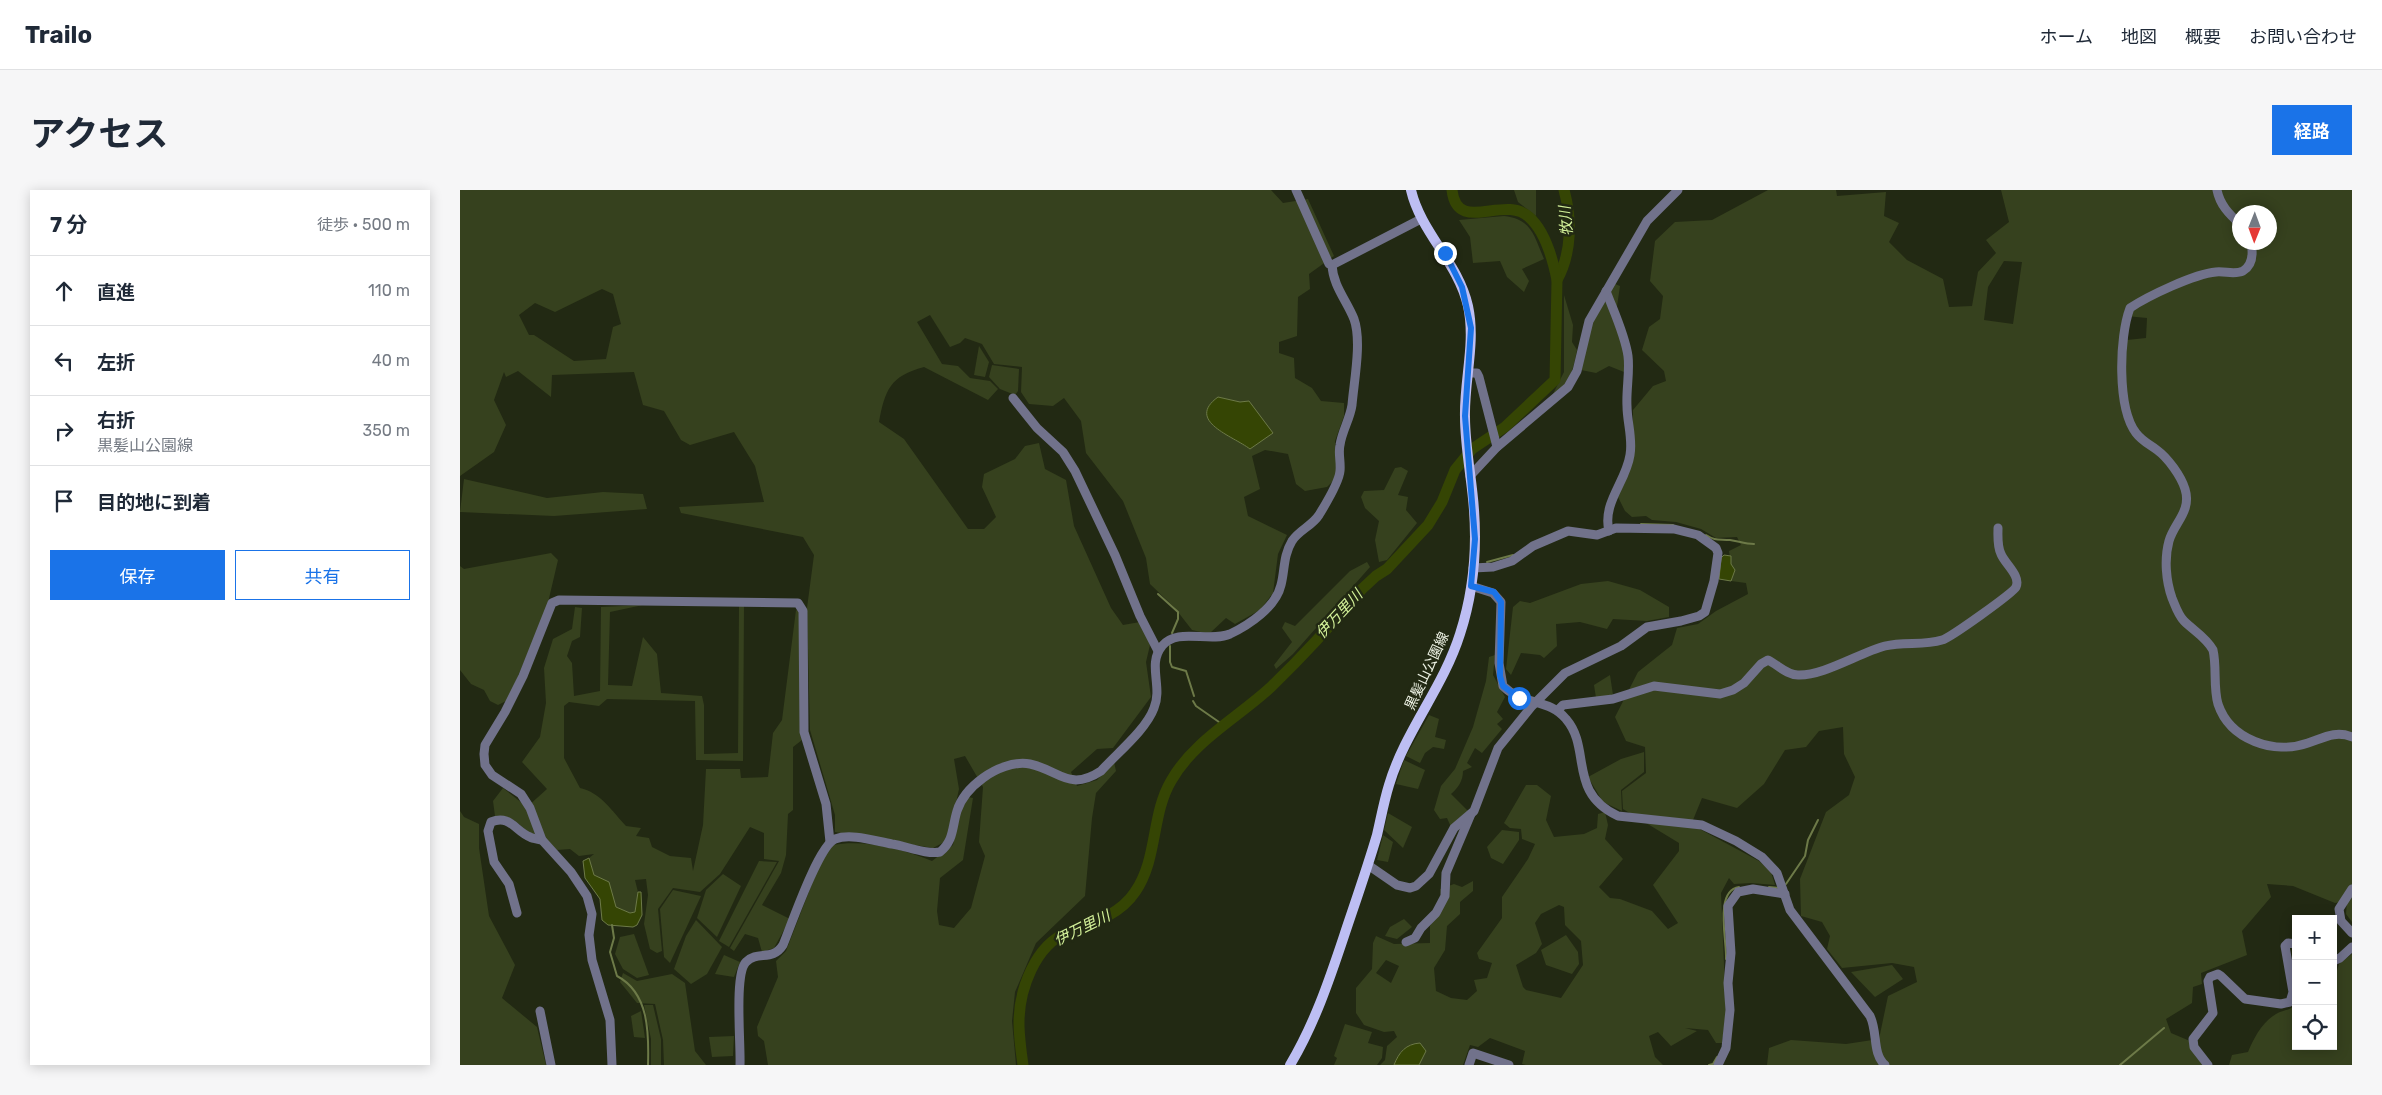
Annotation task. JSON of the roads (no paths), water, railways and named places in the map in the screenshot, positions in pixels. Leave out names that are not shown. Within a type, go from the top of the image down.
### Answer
[{"type":"main road","name":"黒髪山公園線","points":[[1290,1065],[1320,1004],[1368,865],[1389,784],[1399,756],[1432,697],[1453,652],[1471,586],[1475,539],[1466,438],[1465,400],[1471,328],[1462,287],[1445,253],[1421,219],[1411,190]]},
{"type":"street","points":[[740,1065],[739,1002],[741,975],[745,962],[753,957],[773,955],[783,945],[816,864],[830,842],[836,839],[852,838],[914,848],[925,853],[940,852],[952,838],[957,810],[962,800],[983,778],[1011,765],[1021,764],[1030,764],[1061,778],[1083,780],[1092,777],[1101,771],[1148,720],[1158,696],[1158,684],[1154,668],[1158,651],[1163,644],[1172,638],[1182,636],[1214,638],[1231,633],[1263,612],[1281,586],[1284,562],[1292,541],[1315,520],[1339,480],[1340,443],[1351,416],[1356,337],[1354,320],[1337,284],[1332,265],[1329,264],[1296,190]]},
{"type":"street","points":[[1469,472],[1496,444],[1568,388],[1573,380],[1589,321],[1647,221],[1678,190]]},
{"type":"street","points":[[2217,190],[2226,212],[2232,217]]},
{"type":"street","points":[[1332,265],[1421,219]]},
{"type":"street","points":[[2252,250],[2250,263],[2243,271],[2234,273],[2216,272],[2183,283],[2130,308],[2124,339],[2122,393],[2126,413],[2135,432],[2146,444],[2158,451],[2181,478],[2186,491],[2184,515],[2169,540],[2167,576],[2171,596],[2183,621],[2204,637],[2213,650],[2218,703],[2224,716],[2241,735],[2259,743],[2276,747],[2306,744],[2331,734],[2341,733],[2352,737]]},
{"type":"street","points":[[1606,291],[1628,357],[1626,406],[1630,436],[1630,454],[1624,478],[1609,506],[1609,531]]},
{"type":"street","points":[[1468,373],[1477,373],[1496,444]]},
{"type":"street","points":[[1013,398],[1037,428],[1063,452],[1075,471],[1115,555],[1140,616],[1158,651]]},
{"type":"street","points":[[1368,865],[1397,885],[1410,888],[1416,886],[1429,874],[1454,828],[1478,805],[1498,748],[1536,702],[1565,674],[1621,646],[1647,627],[1699,616],[1707,608],[1714,581],[1718,552],[1716,548],[1698,535],[1674,529],[1616,528],[1597,535],[1568,531],[1533,546],[1512,561],[1493,567],[1473,568]]},
{"type":"street","points":[[1558,710],[1564,705],[1613,699],[1654,686],[1720,694],[1733,690],[1744,683],[1761,664],[1768,660],[1792,674],[1810,674],[1887,646],[1925,644],[1943,640],[1968,625],[2001,598],[2013,592],[2016,586],[2017,580],[2001,554],[1998,528]]},
{"type":"street","points":[[1471,586],[1494,592],[1501,602],[1499,663],[1503,686],[1519,698],[1558,710],[1566,718],[1575,734],[1586,783],[1592,794],[1608,811],[1618,816],[1643,820],[1702,826],[1736,841],[1771,865],[1783,884],[1790,910],[1870,1016],[1876,1032],[1876,1050],[1885,1065]]},
{"type":"street","points":[[612,1065],[610,1020],[590,948],[592,914],[587,896],[571,872],[542,840],[530,808],[521,794],[492,775],[486,765],[484,754],[485,745],[505,712],[523,676],[548,608],[552,603],[560,600],[755,602],[798,603],[801,605],[804,732],[826,804],[830,842]]},
{"type":"street","points":[[1406,942],[1415,938],[1421,928],[1436,913],[1445,896],[1446,873],[1470,814]]},
{"type":"street","points":[[517,913],[509,884],[494,862],[488,830],[491,822],[497,819],[512,822],[528,837],[542,840]]},
{"type":"street","points":[[1718,1065],[1726,1048],[1730,1010],[1728,983],[1731,953],[1728,906],[1738,892],[1753,889],[1785,894]]},
{"type":"street","points":[[2352,889],[2338,909],[2342,921],[2352,933]]},
{"type":"street","points":[[2208,1065],[2194,1047],[2193,1039],[2213,1013],[2208,981],[2210,977],[2218,974],[2222,976],[2245,999],[2281,1004],[2290,1002],[2293,992],[2285,946],[2288,943],[2292,944]]},
{"type":"street","points":[[2335,960],[2352,948]]},
{"type":"street","points":[[540,1011],[552,1065]]},
{"type":"street","points":[[1469,1065],[1473,1053],[1506,1065]]},
{"type":"waterway","name":"伊万里川","points":[[1023,1065],[1019,1034],[1020,1010],[1022,997],[1031,970],[1046,947],[1056,938],[1114,912],[1122,907],[1135,892],[1148,866],[1160,808],[1165,794],[1181,766],[1204,741],[1272,686],[1319,638],[1362,589],[1387,569],[1428,525],[1442,502],[1455,470],[1472,449],[1505,427],[1555,380],[1557,280],[1551,255],[1540,230],[1529,217],[1519,211],[1507,209],[1472,212],[1463,210],[1456,203],[1452,190]]},
{"type":"waterway","name":"牧川","points":[[1557,280],[1566,259],[1569,236],[1567,201],[1564,190]]},
{"type":"waterway","points":[[1641,524],[1673,525]]},
{"type":"waterway","points":[[1706,535],[1715,539],[1754,544]]},
{"type":"waterway","points":[[1487,562],[1513,555]]},
{"type":"waterway","points":[[1158,594],[1178,612],[1178,619],[1172,633]]},
{"type":"waterway","points":[[1170,646],[1170,662],[1172,667],[1186,671],[1194,696]]},
{"type":"waterway","points":[[1193,701],[1196,706],[1219,722],[1218,729]]},
{"type":"waterway","points":[[1786,884],[1805,856],[1808,840],[1818,820]]},
{"type":"waterway","points":[[1726,959],[1724,907],[1731,890],[1739,887]]},
{"type":"waterway","points":[[1769,887],[1779,888]]},
{"type":"waterway","points":[[612,925],[614,938],[610,952],[617,976],[628,983],[641,1003],[645,1015],[648,1065]]},
{"type":"waterway","points":[[2120,1065],[2164,1028]]},
{"type":"waterway","points":[[1709,1065],[1713,1064],[1717,1057]]}]
